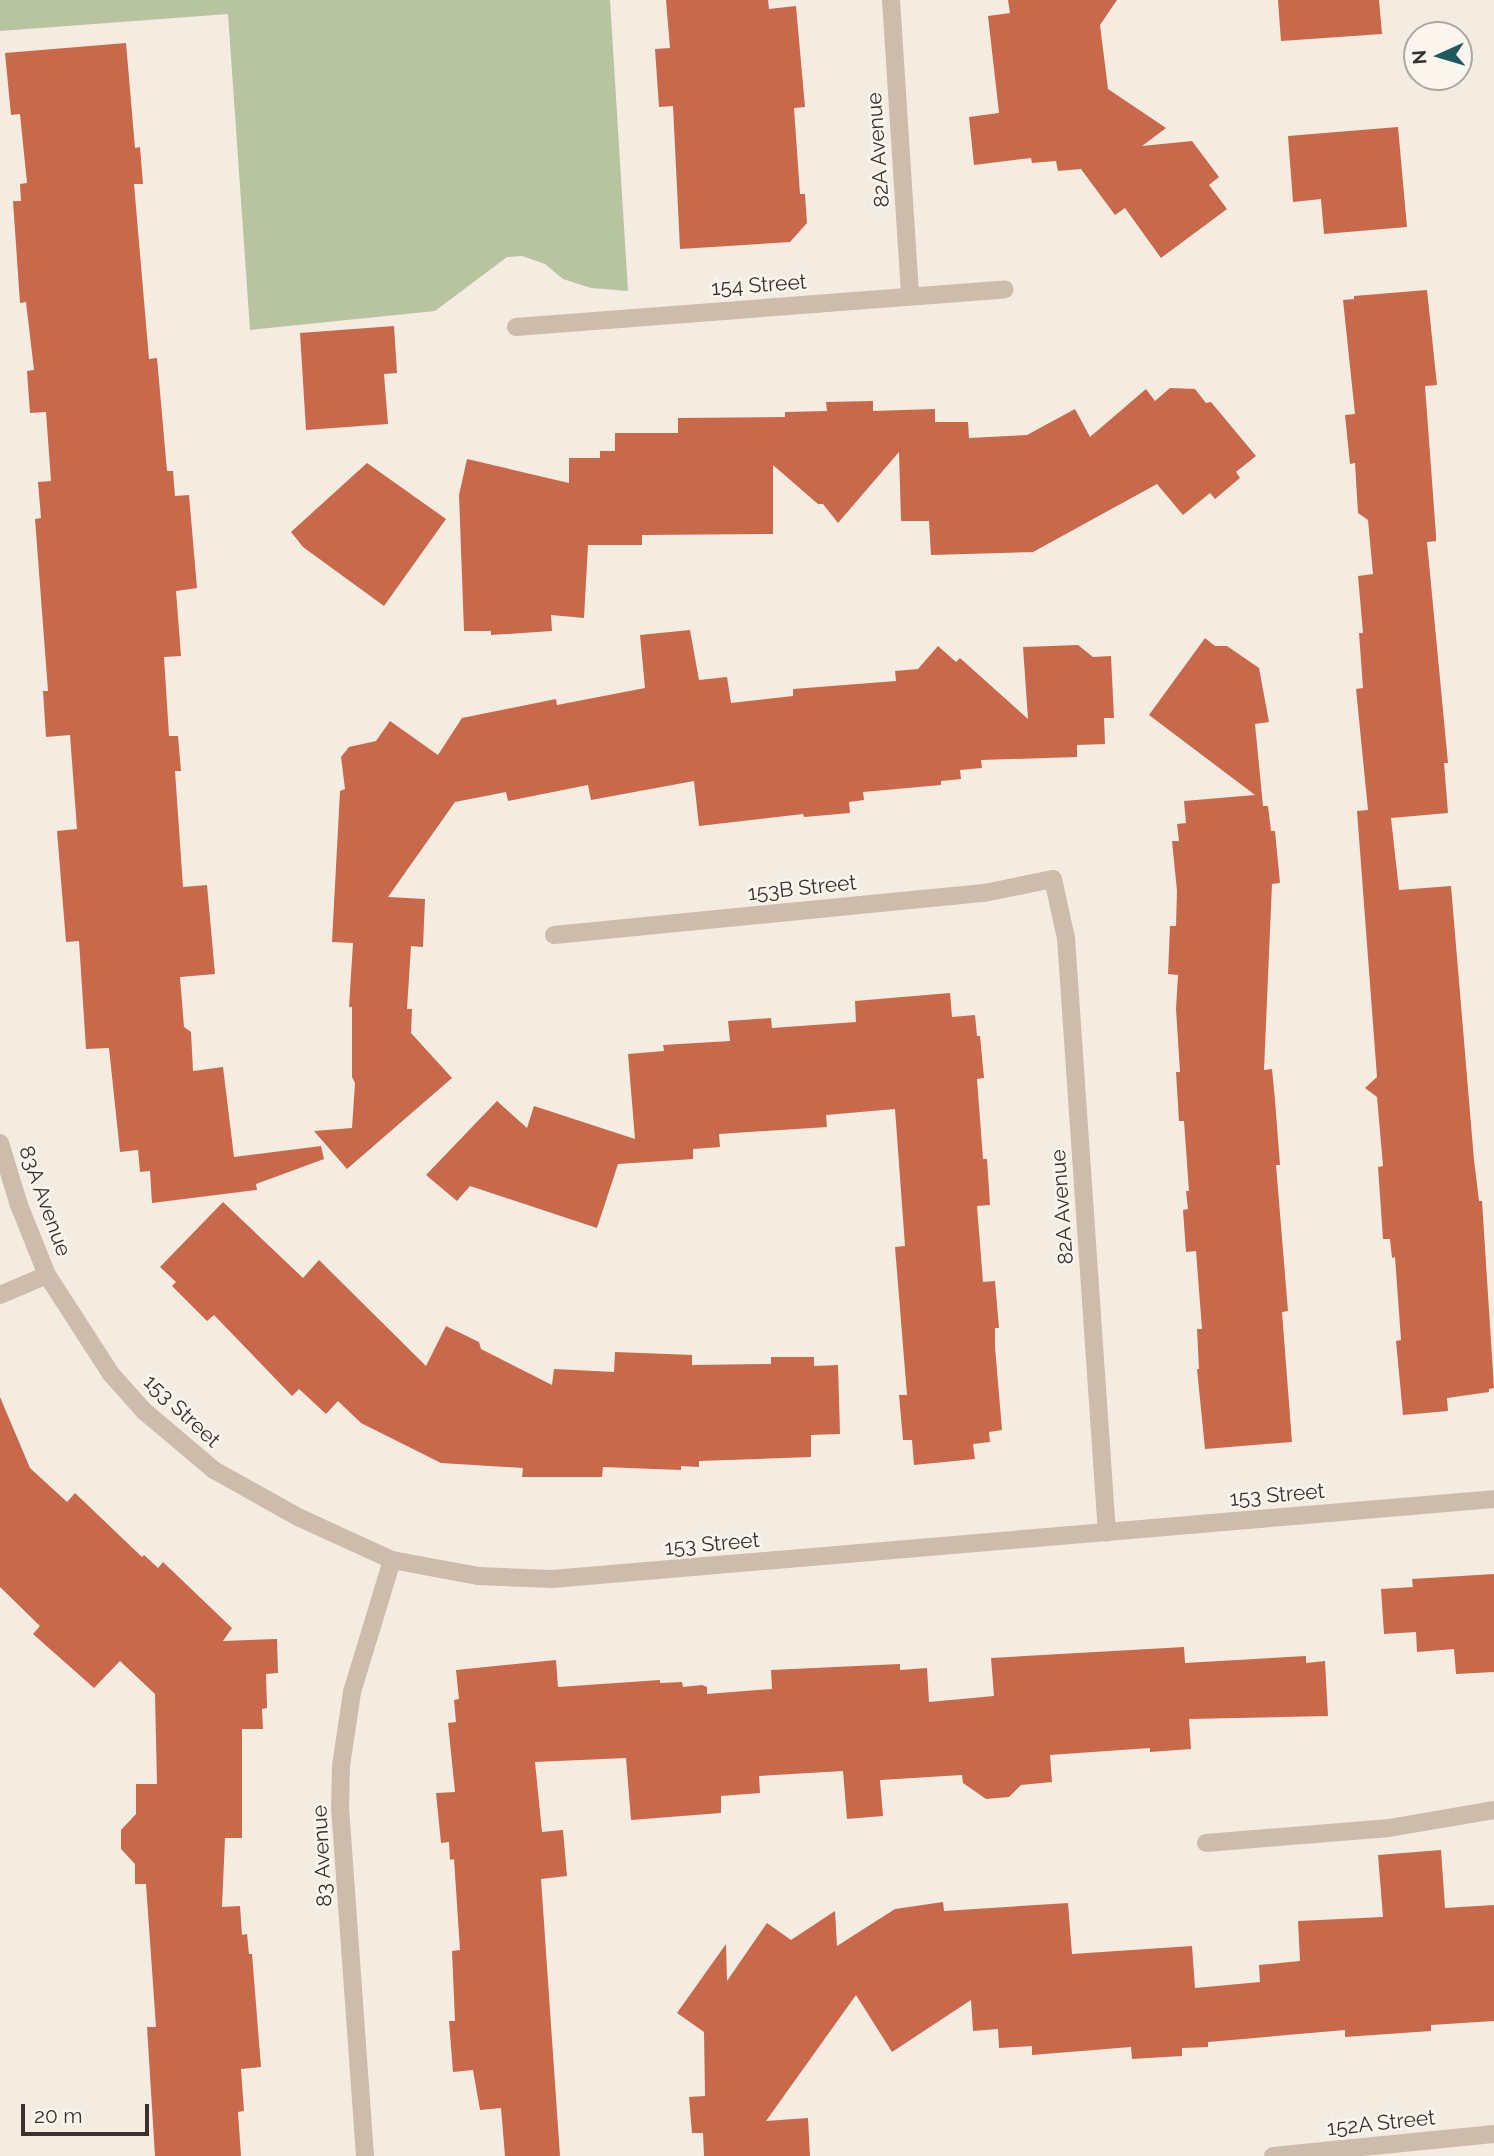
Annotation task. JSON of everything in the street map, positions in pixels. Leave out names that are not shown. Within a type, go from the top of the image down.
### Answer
[{"type":"street","name":"82A Avenue","points":[[891,0],[910,296]]},
{"type":"street","name":"154 Street","points":[[516,327],[1005,289]]},
{"type":"street","name":"82A Avenue","points":[[1054,879],[1066,939],[1107,1533]]},
{"type":"street","name":"153B Street","points":[[554,935],[984,893],[1054,879]]},
{"type":"street","name":"83A Avenue","points":[[0,1143],[19,1205],[47,1275]]},
{"type":"street","name":"153 Street","points":[[47,1275],[111,1374],[144,1411],[214,1470],[264,1499],[392,1560],[478,1576],[552,1579],[1494,1499]]},
{"type":"street","points":[[0,1295],[47,1275]]},
{"type":"street","name":"83 Avenue","points":[[365,2156],[340,1808],[341,1766],[352,1692],[392,1560]]},
{"type":"street","points":[[1206,1843],[1389,1828],[1494,1810]]},
{"type":"street","name":"152A Street","points":[[1273,2156],[1494,2134]]},
{"type":"green space","points":[[0,0],[610,0],[628,291],[591,288],[563,279],[545,264],[522,256],[507,257],[435,311],[250,330],[228,14],[0,31]]},
{"type":"building","points":[[666,0],[768,0],[769,9],[796,6],[805,107],[794,108],[800,194],[805,194],[807,223],[790,242],[680,249],[673,106],[659,107],[655,49],[670,48]]},
{"type":"building","points":[[1008,0],[1117,0],[1100,25],[1108,89],[1166,128],[1142,146],[1192,141],[1219,177],[1209,185],[1227,209],[1161,258],[1125,208],[1115,215],[1081,169],[1058,171],[1056,161],[1032,163],[1031,158],[974,165],[969,117],[999,113],[988,16],[1010,13]]},
{"type":"building","points":[[1278,0],[1379,0],[1382,34],[1281,41]]},
{"type":"building","points":[[126,43],[135,148],[140,147],[143,184],[134,184],[149,359],[157,358],[167,471],[173,471],[175,496],[189,495],[197,588],[176,591],[181,656],[164,657],[169,736],[178,736],[181,771],[175,771],[183,887],[207,885],[215,974],[180,977],[184,1027],[191,1032],[193,1071],[223,1067],[234,1157],[321,1146],[324,1159],[256,1184],[257,1190],[152,1203],[150,1171],[140,1172],[138,1150],[120,1152],[109,1048],[86,1049],[79,941],[66,942],[57,831],[77,829],[70,735],[46,737],[43,691],[48,691],[35,519],[41,518],[38,482],[51,481],[46,412],[30,413],[27,371],[34,370],[26,302],[20,303],[13,201],[21,201],[20,184],[27,183],[20,114],[11,115],[5,53]]},
{"type":"building","points":[[1398,127],[1407,227],[1324,234],[1321,199],[1293,202],[1288,136]]},
{"type":"building","points":[[1427,290],[1437,385],[1425,386],[1436,535],[1436,541],[1427,542],[1448,763],[1444,763],[1448,813],[1391,818],[1399,890],[1451,886],[1474,1160],[1479,1201],[1482,1201],[1494,1388],[1489,1389],[1489,1392],[1447,1398],[1448,1411],[1403,1415],[1396,1341],[1401,1340],[1395,1257],[1392,1258],[1390,1239],[1383,1239],[1378,1167],[1383,1166],[1377,1097],[1365,1088],[1377,1077],[1357,811],[1368,810],[1356,689],[1363,688],[1359,633],[1363,633],[1358,576],[1373,574],[1368,520],[1358,513],[1355,463],[1350,464],[1345,415],[1355,414],[1343,300],[1354,299],[1354,296]]},
{"type":"building","points":[[394,326],[397,373],[384,374],[388,424],[306,430],[300,333]]},
{"type":"building","points":[[1170,388],[1195,389],[1206,403],[1211,402],[1256,456],[1236,472],[1240,478],[1215,499],[1210,493],[1183,515],[1157,484],[1033,552],[931,555],[929,521],[901,521],[899,452],[838,523],[823,504],[818,504],[773,465],[773,534],[642,535],[642,545],[588,545],[584,618],[551,615],[552,631],[491,635],[491,631],[464,631],[459,495],[467,459],[569,483],[569,458],[600,458],[600,451],[615,451],[615,433],[678,433],[678,418],[785,417],[785,412],[827,411],[826,402],[873,401],[873,411],[935,409],[935,422],[968,422],[969,438],[1027,435],[1075,409],[1090,437],[1146,389],[1155,401]]},
{"type":"building","points":[[367,463],[446,519],[384,606],[303,547],[291,532]]},
{"type":"building","points":[[690,630],[699,680],[727,677],[731,703],[793,696],[793,689],[896,681],[895,671],[918,669],[938,646],[956,662],[960,658],[1028,719],[1023,647],[1078,645],[1093,657],[1111,656],[1114,718],[1104,718],[1105,744],[1077,745],[1077,757],[981,760],[982,768],[960,770],[961,779],[941,781],[941,785],[863,792],[864,800],[849,802],[850,813],[804,817],[803,814],[699,826],[694,781],[591,800],[588,785],[508,801],[506,792],[455,802],[388,897],[425,899],[423,947],[411,946],[407,1009],[412,1009],[411,1033],[452,1078],[347,1169],[314,1131],[352,1128],[355,1083],[352,1077],[352,1007],[349,1007],[353,943],[332,942],[340,791],[345,789],[341,757],[349,747],[376,741],[390,721],[438,755],[462,718],[556,699],[557,705],[645,688],[640,635]]},
{"type":"building","points":[[1205,638],[1215,646],[1227,646],[1259,668],[1269,722],[1255,724],[1263,806],[1268,806],[1271,831],[1275,831],[1280,883],[1272,884],[1264,1070],[1272,1069],[1280,1165],[1276,1165],[1288,1311],[1282,1312],[1292,1442],[1205,1449],[1197,1369],[1197,1329],[1202,1329],[1196,1251],[1186,1252],[1183,1210],[1188,1209],[1186,1191],[1189,1191],[1184,1121],[1179,1121],[1176,1072],[1180,1072],[1176,1009],[1178,975],[1168,974],[1170,926],[1176,926],[1177,891],[1172,841],[1179,841],[1177,824],[1186,823],[1184,801],[1255,795],[1149,715]]},
{"type":"building","points":[[950,993],[952,1017],[975,1015],[977,1036],[980,1036],[984,1078],[977,1079],[983,1159],[987,1159],[990,1205],[977,1206],[983,1282],[995,1281],[999,1328],[995,1328],[995,1347],[1002,1430],[989,1432],[990,1442],[973,1444],[975,1459],[914,1465],[912,1440],[903,1440],[899,1395],[907,1395],[895,1247],[905,1246],[895,1109],[826,1115],[827,1127],[719,1134],[720,1147],[693,1149],[693,1159],[618,1164],[597,1228],[470,1186],[457,1201],[426,1175],[497,1101],[527,1128],[534,1106],[635,1139],[628,1054],[664,1051],[663,1045],[730,1041],[728,1021],[771,1018],[772,1028],[856,1022],[855,1001]]},
{"type":"building","points":[[223,1202],[303,1278],[319,1260],[426,1366],[446,1326],[479,1342],[481,1349],[552,1385],[554,1369],[614,1372],[615,1352],[692,1355],[692,1365],[771,1364],[771,1357],[814,1357],[814,1366],[838,1365],[840,1434],[811,1435],[811,1457],[699,1461],[699,1467],[681,1466],[681,1470],[603,1467],[602,1477],[522,1477],[523,1468],[441,1463],[361,1423],[338,1401],[326,1414],[299,1389],[292,1396],[214,1315],[207,1321],[172,1286],[176,1282],[160,1267]]},
{"type":"building","points":[[0,1397],[30,1468],[67,1502],[75,1493],[142,1557],[144,1555],[158,1568],[163,1562],[232,1628],[223,1641],[277,1639],[278,1673],[266,1674],[267,1708],[262,1709],[263,1729],[242,1729],[242,1838],[225,1838],[222,1907],[240,1906],[242,1935],[247,1934],[249,1954],[252,1954],[261,2067],[241,2069],[244,2111],[238,2112],[241,2156],[155,2156],[147,2027],[156,2027],[146,1884],[135,1884],[135,1864],[121,1849],[121,1830],[136,1814],[136,1784],[157,1784],[155,1694],[120,1661],[94,1688],[33,1634],[40,1626],[0,1587]]},
{"type":"building","points":[[1494,1574],[1494,1672],[1456,1674],[1454,1649],[1417,1652],[1416,1632],[1384,1634],[1381,1589],[1413,1587],[1412,1579]]},
{"type":"building","points":[[1184,1647],[1185,1663],[1306,1656],[1306,1663],[1325,1661],[1328,1716],[1189,1719],[1191,1749],[1150,1752],[1150,1748],[1050,1755],[1052,1782],[1021,1785],[1009,1797],[986,1799],[963,1783],[962,1775],[880,1780],[883,1816],[847,1819],[843,1771],[759,1776],[760,1793],[721,1796],[721,1813],[631,1820],[626,1758],[535,1762],[542,1832],[563,1830],[567,1876],[541,1879],[560,2156],[505,2156],[501,2108],[480,2110],[473,2070],[453,2072],[449,2021],[455,2021],[452,1951],[460,1950],[454,1859],[450,1860],[449,1842],[441,1843],[436,1793],[455,1792],[448,1723],[456,1722],[454,1700],[459,1699],[456,1670],[556,1660],[558,1687],[660,1680],[660,1683],[682,1682],[683,1687],[702,1685],[707,1687],[707,1694],[772,1689],[771,1670],[900,1664],[900,1670],[927,1668],[929,1702],[994,1696],[991,1658]]},
{"type":"building","points":[[1441,1850],[1445,1908],[1494,1905],[1494,2021],[1431,2025],[1431,2031],[1345,2037],[1345,2030],[1208,2042],[1208,2047],[1182,2048],[1182,2056],[1132,2059],[1131,2047],[1032,2055],[1032,2046],[999,2048],[998,2029],[973,2031],[971,2000],[892,2052],[856,1995],[766,2121],[808,2118],[810,2156],[704,2156],[703,2133],[692,2133],[689,2097],[705,2096],[704,2032],[677,2013],[726,1944],[727,1981],[767,1923],[791,1940],[835,1911],[837,1946],[895,1909],[943,1902],[944,1911],[1068,1903],[1072,1954],[1192,1946],[1195,1988],[1260,1982],[1259,1965],[1300,1961],[1298,1921],[1383,1917],[1378,1855]]}]
